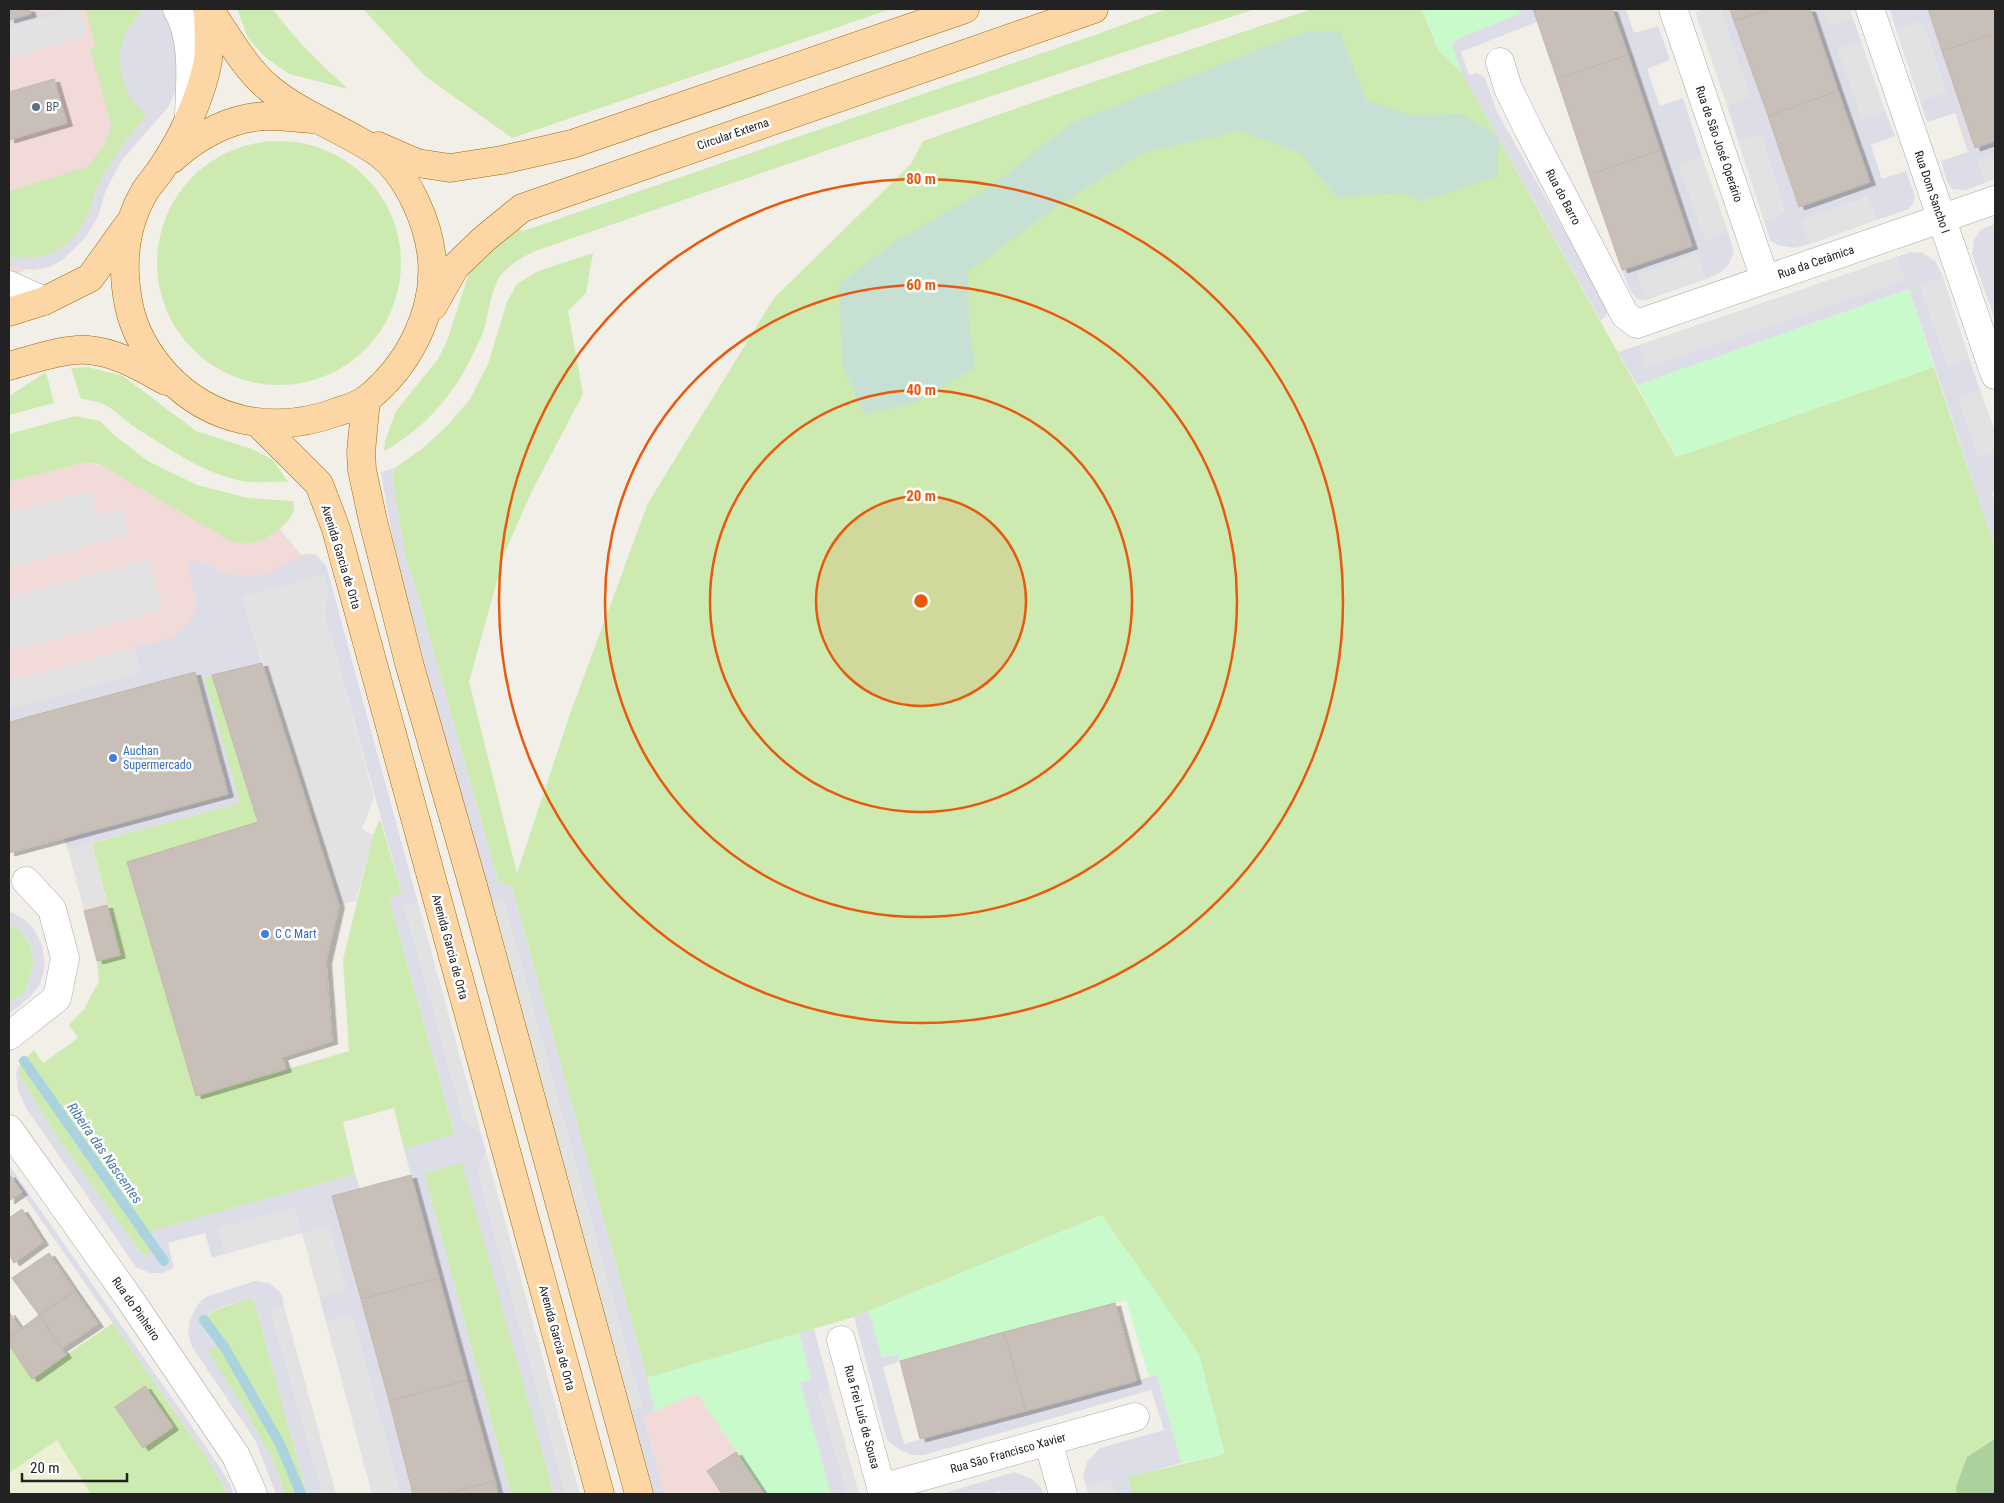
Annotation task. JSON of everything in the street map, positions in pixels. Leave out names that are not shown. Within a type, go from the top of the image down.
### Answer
[{"type":"main road","points":[[176,386],[156,364],[140,338],[129,310],[124,280],[125,250],[132,220],[144,192],[162,168],[188,121],[208,59],[208,9]]},
{"type":"main road","points":[[9,366],[56,354],[87,350],[117,356],[176,386],[201,404],[228,416],[258,423],[288,424],[318,419],[366,400],[394,372],[412,348],[421,327],[431,291],[432,260],[427,230],[416,202],[400,176],[380,154],[270,89],[252,70],[208,9]]},
{"type":"main road","points":[[162,168],[185,147],[210,131],[238,121],[268,116],[325,123],[417,162],[450,168],[502,160],[572,144],[965,9]]},
{"type":"main road","name":"Circular Externa","points":[[421,327],[455,267],[484,239],[522,208],[1094,9]]},
{"type":"main road","points":[[9,312],[44,301],[90,278],[132,220]]},
{"type":"main road","points":[[366,400],[361,452],[362,470],[373,521],[409,662],[472,882],[639,1494]]},
{"type":"main road","name":"Avenida Garcia de Orta","points":[[258,423],[318,484],[336,529],[600,1494]]},
{"type":"street","points":[[177,9],[182,16],[189,46],[188,121]]},
{"type":"street","name":"Rua de São José Operário","points":[[1673,9],[1765,279]]},
{"type":"street","name":"Rua Dom Sancho I","points":[[1870,9],[1995,375]]},
{"type":"street","name":"Rua do Barro","points":[[1500,62],[1508,88],[1528,129],[1625,315],[1637,324]]},
{"type":"street","name":"Rua da Cerâmica","points":[[1637,324],[1995,200]]},
{"type":"street","points":[[9,285],[44,301]]},
{"type":"street","points":[[9,1036],[57,998],[65,958],[52,909],[26,881]]},
{"type":"street","name":"Rua do Pinheiro","points":[[9,1129],[129,1298],[236,1456],[254,1494]]},
{"type":"street","name":"Rua Frei Luís de Sousa","points":[[840,1340],[882,1491]]},
{"type":"street","name":"Rua São Francisco Xavier","points":[[882,1491],[1135,1417]]},
{"type":"street","points":[[1048,1441],[1063,1494]]},
{"type":"shaded area","points":[[9,9],[164,9],[169,106],[121,161],[105,192],[98,216],[85,238],[64,258],[52,266],[40,269],[26,269],[9,280]]},
{"type":"shaded area","points":[[39,9],[41,15],[63,9],[73,9],[9,27],[9,20],[31,14]]},
{"type":"shaded area","points":[[73,9],[80,9],[87,36],[9,58],[9,27]]},
{"type":"shaded area","points":[[143,9],[164,9],[178,42],[177,86],[169,106],[121,161],[105,192],[98,216],[85,238],[64,258],[52,266],[34,270],[12,267],[10,257],[34,259],[62,249],[78,232],[87,216],[103,175],[123,145],[147,116],[131,99],[123,82],[119,57],[125,33]]},
{"type":"shaded area","points":[[1518,9],[1533,9],[1537,22],[1461,52],[1469,75],[1477,73],[1485,78],[1497,112],[1608,308],[1606,315],[1601,321],[1462,73],[1452,46],[1459,38],[1520,14]]},
{"type":"shaded area","points":[[1612,9],[1629,9],[1626,10],[1634,33],[1658,26],[1670,60],[1647,69],[1660,106],[1683,98],[1702,157],[1679,165],[1705,240],[1728,232],[1734,252],[1728,266],[1718,274],[1706,279],[1697,254],[1638,275],[1647,300],[1637,299],[1630,290],[1622,270],[1692,246]]},
{"type":"shaded area","points":[[1705,9],[1720,9],[1750,97],[1727,105],[1695,12]]},
{"type":"shaded area","points":[[1720,9],[1730,9],[1799,207],[1870,182],[1810,9],[1824,9],[1830,26],[1853,18],[1861,41],[1838,49],[1862,119],[1885,111],[1895,136],[1871,145],[1882,179],[1906,171],[1915,196],[1913,204],[1908,209],[1877,220],[1868,197],[1802,220],[1810,244],[1795,248],[1777,245],[1770,240],[1764,221],[1785,213],[1761,134],[1738,141],[1727,105],[1750,97]]},
{"type":"shaded area","points":[[1824,9],[1850,9],[1853,18],[1829,26]]},
{"type":"shaded area","points":[[1890,9],[1928,9],[1975,148],[1995,141],[1995,154],[1978,160],[1985,183],[1965,190],[1952,189],[1947,182],[1941,161],[1968,152],[1955,113],[1927,122],[1920,101],[1946,92],[1922,21],[1896,30]]},
{"type":"shaded area","points":[[1922,21],[1946,92],[1920,101],[1896,30]]},
{"type":"shaded area","points":[[1861,41],[1885,111],[1862,119],[1838,49]]},
{"type":"shaded area","points":[[1761,134],[1785,214],[1764,221],[1738,141]]},
{"type":"shaded area","points":[[1995,154],[1995,179],[1985,183],[1978,160]]},
{"type":"shaded area","points":[[1702,157],[1728,232],[1705,240],[1679,165]]},
{"type":"shaded area","points":[[1869,197],[1877,220],[1810,244],[1802,220]]},
{"type":"shaded area","points":[[1995,224],[1995,320],[1972,254],[1974,240],[1981,229]]},
{"type":"shaded area","points":[[1911,252],[1923,253],[1936,262],[1943,277],[1920,285],[1948,365],[1969,358],[1980,390],[1958,398],[1979,457],[1995,451],[1995,492],[1992,493],[1995,501],[1995,548],[1909,289],[1637,385],[1618,352],[1639,345],[1647,367],[1904,280],[1896,257]]},
{"type":"shaded area","points":[[1697,254],[1706,279],[1647,300],[1638,275]]},
{"type":"shaded area","points":[[1896,257],[1904,280],[1647,368],[1639,345]]},
{"type":"shaded area","points":[[1943,277],[1969,358],[1948,365],[1920,284]]},
{"type":"shaded area","points":[[1980,390],[1995,431],[1995,451],[1979,457],[1958,398]]},
{"type":"shaded area","points":[[88,462],[269,537],[279,528],[301,555],[307,554],[316,577],[242,596],[262,663],[204,677],[240,803],[68,849],[64,838],[9,853],[9,482]]},
{"type":"shaded area","points":[[395,468],[392,477],[406,560],[413,578],[498,881],[512,887],[647,1378],[655,1411],[643,1416],[665,1494],[652,1494],[629,1410],[642,1407],[503,899],[490,902],[396,559],[381,472]]},
{"type":"shaded area","points":[[91,491],[97,515],[122,509],[129,534],[9,567],[9,512]]},
{"type":"shaded area","points":[[307,554],[315,554],[326,565],[418,903],[405,907],[463,1118],[481,1133],[486,1152],[478,1173],[566,1494],[554,1494],[462,1163],[424,1173],[511,1494],[498,1494],[409,1168],[404,1149],[455,1134],[389,898],[402,894],[324,612],[328,595],[324,575],[242,596],[262,663],[204,677],[240,803],[68,849],[64,838],[228,794],[195,673],[9,722],[9,709],[141,673],[134,648],[172,638],[184,628],[192,617],[197,605],[188,568],[191,561],[199,561],[226,574],[249,576],[267,574]]},
{"type":"shaded area","points":[[149,559],[163,610],[9,651],[9,597]]},
{"type":"shaded area","points":[[324,574],[328,595],[324,612],[374,797],[362,829],[373,835],[356,901],[339,905],[242,596]]},
{"type":"shaded area","points":[[134,648],[141,673],[9,709],[9,681]]},
{"type":"shaded area","points":[[92,843],[107,905],[84,911],[68,849]]},
{"type":"shaded area","points":[[503,899],[642,1407],[629,1410],[490,902]]},
{"type":"shaded area","points":[[418,903],[481,1133],[463,1118],[405,906]]},
{"type":"shaded area","points":[[9,911],[23,918],[34,929],[42,945],[45,967],[40,984],[30,997],[9,1014],[9,1004],[25,992],[34,964],[30,944],[20,930],[9,924]]},
{"type":"shaded area","points":[[20,1063],[19,1075],[59,1140],[137,1248],[145,1256],[155,1249],[151,1231],[355,1174],[360,1189],[361,1299],[413,1494],[396,1494],[400,1493],[352,1315],[326,1322],[319,1296],[346,1289],[329,1226],[302,1233],[295,1208],[219,1228],[225,1254],[212,1258],[205,1233],[168,1243],[174,1268],[162,1273],[150,1273],[136,1267],[26,1108],[18,1090],[16,1073]]},
{"type":"shaded area","points":[[486,1152],[580,1494],[566,1494],[478,1173]]},
{"type":"shaded area","points":[[9,1165],[207,1448],[230,1484],[233,1494],[228,1494],[206,1457],[9,1174]]},
{"type":"shaded area","points":[[295,1208],[329,1225],[346,1289],[319,1296],[302,1233],[225,1254],[219,1228]]},
{"type":"shaded area","points":[[255,1281],[268,1283],[282,1295],[284,1306],[271,1310],[323,1494],[307,1494],[254,1300],[250,1298],[213,1310],[204,1319],[219,1344],[208,1352],[241,1403],[273,1460],[285,1494],[276,1494],[255,1440],[192,1347],[188,1333],[190,1319],[199,1303],[206,1297]]},
{"type":"shaded area","points":[[284,1306],[336,1494],[323,1494],[271,1309]]},
{"type":"shaded area","points":[[869,1311],[882,1358],[898,1354],[900,1361],[883,1367],[904,1444],[1157,1375],[1181,1463],[1128,1477],[1132,1494],[1115,1494],[1111,1479],[1086,1486],[1083,1477],[1087,1462],[1100,1448],[1164,1430],[1151,1390],[924,1455],[911,1455],[900,1450],[887,1440],[854,1317]]},
{"type":"shaded area","points":[[352,1315],[400,1493],[372,1494],[326,1322]]},
{"type":"shaded area","points":[[814,1329],[830,1389],[819,1393],[847,1494],[831,1494],[800,1382],[811,1379],[799,1333]]},
{"type":"shaded area","points":[[830,1389],[859,1494],[847,1494],[819,1392]]},
{"type":"shaded area","points":[[697,1393],[764,1494],[665,1494],[643,1416]]},
{"type":"shaded area","points":[[1014,1472],[1032,1479],[1041,1488],[1043,1494],[1001,1494],[1000,1491],[988,1494],[942,1494]]},
{"type":"shaded area","points":[[1111,1479],[1115,1494],[1088,1494],[1086,1486]]},
{"type":"green space","points":[[85,9],[143,9],[125,33],[119,57],[131,99],[148,115],[126,140],[108,168],[97,187],[87,216],[74,236],[56,251],[45,255],[22,259],[10,257],[12,267],[9,266],[9,191],[88,167],[106,142],[111,124],[90,49],[96,47]]},
{"type":"green space","points":[[237,9],[273,9],[299,41],[348,89],[289,74],[265,57],[248,38]]},
{"type":"green space","points":[[363,9],[891,9],[512,138],[425,76]]},
{"type":"green space","points":[[1166,9],[1255,9],[843,145],[535,251],[517,261],[501,275],[498,281],[481,337],[457,384],[424,422],[412,433],[384,451],[385,441],[396,411],[438,359],[447,341],[473,261],[517,228],[523,231]]},
{"type":"green space","points":[[1312,9],[1422,9],[1438,50],[1462,73],[1676,457],[1934,367],[1995,548],[1995,1494],[1132,1494],[1127,1477],[1225,1454],[1102,1215],[854,1317],[647,1378],[512,887],[498,881],[413,578],[406,560],[392,477],[395,468],[423,448],[448,425],[470,399],[488,364],[507,302],[517,284],[538,271],[593,253],[586,293],[568,311],[583,394],[532,491],[505,552],[469,682],[517,873],[570,714],[648,503],[774,298],[911,164],[923,141]]},
{"type":"green space","points":[[1422,9],[1518,9],[1520,14],[1459,38],[1452,46],[1462,73],[1438,50]]},
{"type":"green space","points":[[1306,31],[1340,31],[1366,100],[1410,115],[1462,114],[1499,138],[1497,177],[1421,201],[1400,193],[1337,198],[1301,154],[1240,131],[1142,153],[1058,206],[968,272],[969,321],[975,368],[911,404],[864,414],[842,364],[839,284],[894,242],[987,189],[1072,123]]},
{"type":"green space","points":[[267,141],[291,141],[314,146],[337,155],[357,169],[373,185],[381,195],[392,216],[399,239],[401,263],[399,287],[387,321],[373,341],[357,357],[337,371],[314,380],[291,385],[267,385],[244,380],[221,371],[201,357],[185,341],[171,321],[162,298],[157,275],[157,251],[162,228],[171,205],[185,185],[201,169],[221,155],[244,146]]},
{"type":"green space","points":[[1909,289],[1934,367],[1677,457],[1637,385]]},
{"type":"green space","points":[[88,367],[123,376],[196,431],[252,449],[273,460],[288,482],[247,482],[213,472],[161,444],[107,406],[81,399],[71,368]]},
{"type":"green space","points":[[46,372],[54,403],[9,415],[9,396]]},
{"type":"green space","points":[[75,416],[100,421],[115,436],[148,461],[197,485],[248,498],[293,501],[294,511],[287,522],[269,536],[256,542],[241,543],[227,539],[99,464],[88,462],[9,482],[9,434]]},
{"type":"green space","points":[[212,675],[258,822],[127,863],[196,1096],[349,1051],[343,960],[373,835],[380,819],[402,894],[389,898],[455,1135],[404,1149],[394,1108],[343,1122],[355,1174],[152,1231],[155,1249],[145,1256],[137,1248],[59,1140],[19,1075],[20,1063],[34,1050],[43,1063],[78,1038],[69,1025],[84,1009],[99,981],[97,961],[120,954],[92,843],[240,803],[204,677]]},
{"type":"green space","points":[[9,924],[20,930],[30,945],[34,964],[25,992],[9,1004]]},
{"type":"green space","points":[[463,1162],[554,1494],[511,1494],[424,1173]]},
{"type":"green space","points":[[1102,1215],[1199,1354],[1225,1454],[1181,1463],[1157,1375],[1149,1377],[1126,1300],[900,1361],[897,1354],[882,1358],[869,1311]]},
{"type":"green space","points":[[250,1298],[254,1300],[307,1494],[285,1494],[273,1460],[241,1403],[207,1352],[204,1320],[213,1311]]},
{"type":"green space","points":[[113,1323],[206,1457],[228,1494],[91,1494],[57,1440],[9,1473],[9,1345],[32,1378]],"holes":[[[145,1387],[173,1426],[143,1447],[115,1407]]]},
{"type":"green space","points":[[799,1333],[811,1379],[800,1382],[831,1494],[764,1494],[697,1393],[655,1411],[647,1378]]},
{"type":"green space","points":[[1995,1439],[1995,1494],[1957,1494],[1956,1487],[1967,1457]]},
{"type":"green space","points":[[57,1440],[92,1494],[9,1494],[9,1473]]},
{"type":"building","points":[[9,9],[29,9],[31,14],[9,20]]},
{"type":"building","points":[[1533,9],[1612,9],[1628,55],[1557,79]]},
{"type":"building","points":[[1730,9],[1769,9],[1734,21]]},
{"type":"building","points":[[1769,9],[1810,9],[1838,91],[1768,116],[1734,21]]},
{"type":"building","points":[[1928,9],[1995,9],[1995,33],[1942,51]]},
{"type":"building","points":[[1995,33],[1995,141],[1975,148],[1942,51]]},
{"type":"building","points":[[1628,55],[1660,150],[1589,175],[1557,79]]},
{"type":"building","name":"BP","points":[[54,79],[67,123],[9,140],[9,92]]},
{"type":"building","points":[[1838,91],[1870,182],[1799,207],[1768,116]]},
{"type":"building","points":[[1660,150],[1692,246],[1622,270],[1589,175]]},
{"type":"building","points":[[262,663],[339,905],[326,961],[332,1041],[282,1057],[286,1069],[196,1096],[127,862],[258,822],[212,675]]},
{"type":"building","name":"Auchan Supermercado","points":[[195,672],[228,794],[9,853],[9,722]]},
{"type":"building","points":[[107,905],[120,955],[97,961],[84,911]]},
{"type":"building","points":[[9,1174],[22,1192],[9,1201]]},
{"type":"building","points":[[411,1175],[439,1278],[361,1299],[332,1196]]},
{"type":"building","points":[[22,1209],[43,1242],[14,1263],[9,1254],[9,1218]]},
{"type":"building","points":[[49,1253],[75,1291],[39,1315],[12,1278]]},
{"type":"building","points":[[439,1278],[467,1380],[389,1401],[361,1299]]},
{"type":"building","points":[[75,1291],[98,1324],[62,1348],[39,1315]]},
{"type":"building","points":[[1115,1303],[1136,1381],[1026,1411],[1004,1332]]},
{"type":"building","points":[[9,1312],[21,1329],[9,1338]]},
{"type":"building","points":[[39,1315],[66,1355],[32,1379],[9,1345],[9,1338]]},
{"type":"building","points":[[1004,1332],[1026,1411],[920,1439],[900,1361]]},
{"type":"building","points":[[467,1380],[495,1481],[446,1494],[413,1494],[389,1401]]},
{"type":"building","points":[[145,1386],[173,1427],[143,1448],[115,1407]]},
{"type":"building","points":[[736,1452],[764,1494],[722,1494],[707,1471]]},
{"type":"building","points":[[495,1481],[498,1494],[446,1494]]},
{"type":"waterway","name":"Ribeira das Nascentes","points":[[24,1061],[164,1261]]},
{"type":"waterway","name":"Ribeira das Nascentes","points":[[204,1320],[225,1348],[280,1444],[301,1494]]},
{"type":"place","name":"BP","points":[[36,107]]},
{"type":"place","name":"Auchan Supermercado","points":[[113,758]]},
{"type":"place","name":"C C Mart","points":[[265,934]]}]
